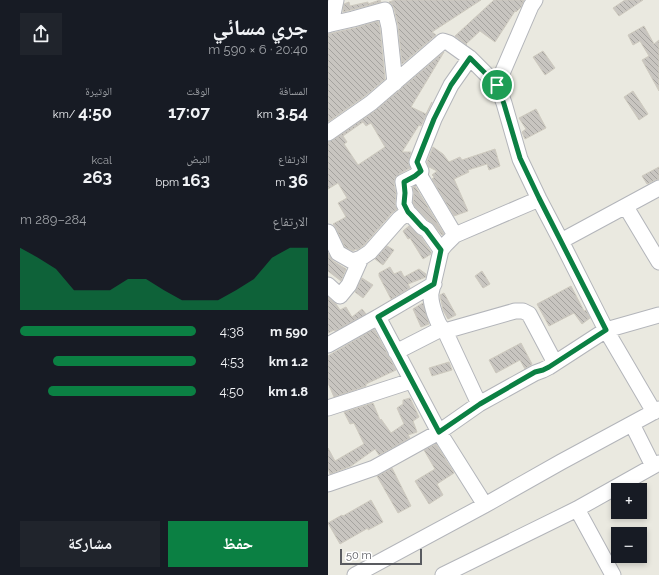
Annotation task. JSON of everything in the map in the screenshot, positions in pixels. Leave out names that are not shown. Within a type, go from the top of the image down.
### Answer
[{"type":"street","points":[[336,0],[329,24],[385,10],[389,27],[395,83]]},
{"type":"street","points":[[497,85],[525,19],[535,0]]},
{"type":"street","points":[[328,134],[371,103],[443,41],[449,43],[470,58],[497,85],[520,158],[539,198],[606,330],[656,411],[561,462],[372,571],[355,575]]},
{"type":"street","points":[[455,235],[420,176],[421,171],[417,162],[434,119],[451,85],[470,58]]},
{"type":"street","points":[[421,171],[404,182],[404,204],[408,212],[426,230],[441,250]]},
{"type":"street","points":[[561,241],[659,188]]},
{"type":"street","points":[[480,404],[435,313],[431,298],[441,250],[455,235],[539,198]]},
{"type":"street","points":[[626,207],[659,262]]},
{"type":"street","points":[[328,232],[338,253],[352,261],[370,252],[399,219],[408,212]]},
{"type":"street","points":[[328,285],[340,296],[349,285],[360,258]]},
{"type":"street","points":[[328,345],[434,284]]},
{"type":"street","points":[[396,352],[443,330],[515,311],[522,311],[529,314],[555,363]]},
{"type":"street","points":[[328,484],[374,468],[439,432],[480,404],[535,372],[543,370],[555,363],[606,330],[659,314]]},
{"type":"street","points":[[378,317],[439,432],[485,505]]},
{"type":"street","points":[[328,408],[411,381]]},
{"type":"street","points":[[443,575],[577,510],[656,464],[632,424]]},
{"type":"street","points":[[577,510],[613,575]]},
{"type":"building","points":[[380,0],[381,2],[343,12],[344,4],[349,2],[350,6],[368,2],[368,4]]},
{"type":"building","points":[[395,0],[481,0],[432,32],[436,35],[402,64],[398,25],[394,8],[389,2]]},
{"type":"building","points":[[494,0],[524,0],[521,7],[516,12],[515,11],[495,42],[480,31],[466,44],[467,45],[455,36]]},
{"type":"building","points":[[625,0],[643,0],[619,16],[613,8]]},
{"type":"building","points":[[378,21],[385,79],[365,96],[328,122],[328,34]]},
{"type":"building","points":[[644,26],[654,44],[659,40],[659,91],[642,60],[649,56],[640,41],[633,45],[628,35]]},
{"type":"building","points":[[543,51],[555,68],[545,75],[533,57]]},
{"type":"building","points":[[444,52],[411,107],[426,114],[432,102],[421,126],[419,125],[402,152],[411,152],[408,162],[410,168],[395,178],[395,204],[397,209],[364,245],[353,251],[345,247],[333,224],[346,217],[338,203],[347,198],[338,183],[328,189],[328,142],[376,110]],"holes":[[[363,122],[366,126],[371,123],[385,147],[358,165],[344,144],[347,142],[343,136]]]},
{"type":"building","points":[[633,91],[648,114],[639,120],[624,97]]},
{"type":"building","points":[[536,109],[546,128],[525,139],[522,132],[526,129],[519,118]]},
{"type":"building","points":[[433,147],[443,154],[449,162],[460,157],[462,160],[495,149],[500,166],[489,170],[487,164],[468,170],[469,172],[454,179],[468,211],[454,216],[432,179],[434,177],[432,175],[437,171],[429,167],[427,162]]},
{"type":"building","points":[[659,167],[659,179],[647,184],[642,176]]},
{"type":"building","points":[[415,186],[444,234],[442,235],[415,207],[413,202],[413,187]]},
{"type":"building","points":[[409,226],[421,237],[431,252],[431,254],[423,259],[410,238],[408,239],[403,231]]},
{"type":"building","points":[[387,246],[394,250],[383,265],[375,259]]},
{"type":"building","points":[[328,253],[333,261],[346,269],[341,281],[328,271]]},
{"type":"building","points":[[390,267],[394,274],[401,271],[404,277],[419,269],[426,274],[426,277],[408,284],[410,288],[391,299],[379,276],[379,273]]},
{"type":"building","points":[[482,271],[490,284],[483,288],[475,276]]},
{"type":"building","points":[[362,278],[373,285],[363,298],[355,292]]},
{"type":"building","points":[[571,286],[584,311],[586,310],[590,318],[582,324],[574,313],[549,326],[537,304]]},
{"type":"building","points":[[444,293],[456,315],[448,319],[443,310],[440,295]]},
{"type":"building","points":[[328,297],[340,310],[346,307],[352,317],[362,309],[366,314],[335,331],[334,330],[328,333]]},
{"type":"building","points":[[423,303],[429,324],[421,327],[413,309]]},
{"type":"building","points":[[374,329],[396,370],[366,384],[366,386],[334,397],[328,383],[328,356]]},
{"type":"building","points":[[521,343],[532,364],[525,369],[520,360],[496,373],[489,360]]},
{"type":"building","points":[[449,362],[452,370],[432,376],[429,368]]},
{"type":"building","points":[[410,398],[419,417],[413,421],[417,432],[408,435],[410,438],[379,455],[375,449],[351,466],[330,474],[328,468],[328,448],[335,461],[364,444],[354,423],[350,424],[344,412],[373,403],[380,420],[381,419],[391,433],[404,424],[397,408],[403,404],[403,400]]},
{"type":"building","points":[[436,444],[454,473],[437,484],[443,495],[429,504],[415,481],[435,469],[424,450]]},
{"type":"building","points":[[392,468],[411,506],[398,513],[377,476]]},
{"type":"building","points":[[371,500],[383,522],[368,530],[368,528],[340,544],[328,523]]},
{"type":"route","points":[[470,58],[497,85],[520,158],[606,330],[549,367],[535,372],[480,404],[439,432],[378,317],[434,284],[441,250],[426,230],[408,212],[404,204],[404,182],[421,171],[417,162],[434,119],[451,85],[470,58]]}]
